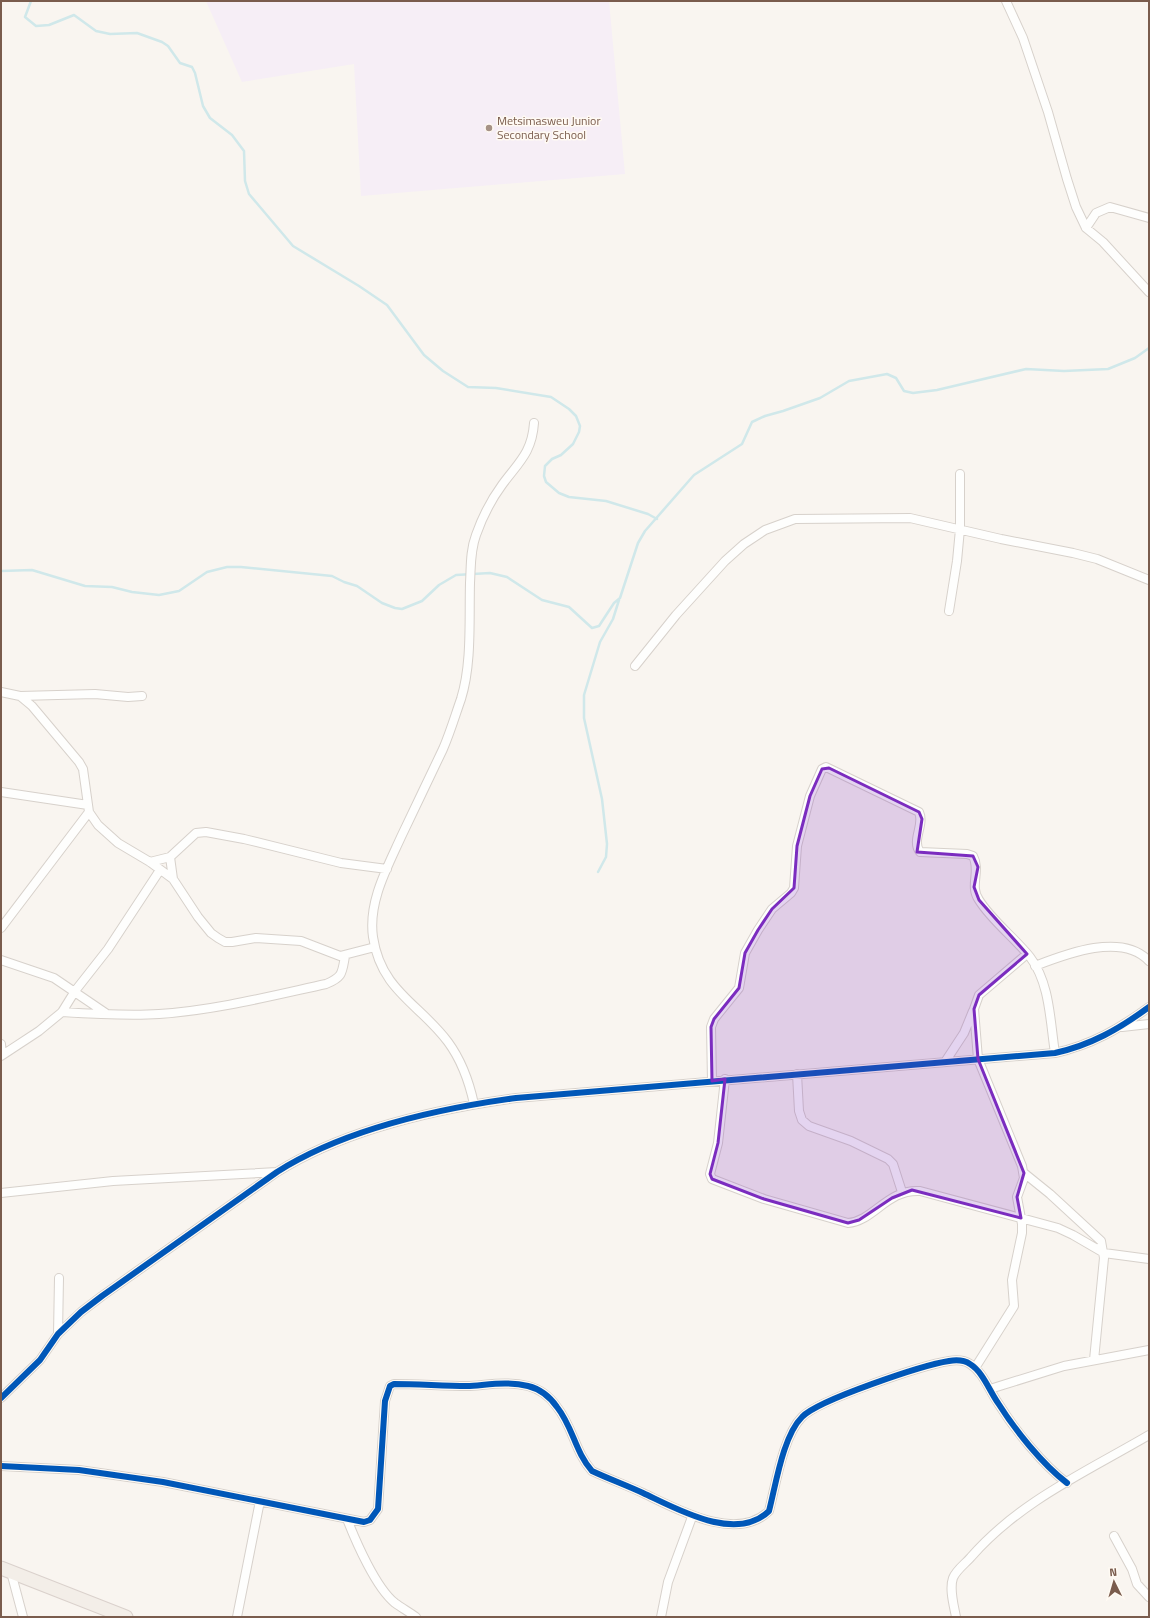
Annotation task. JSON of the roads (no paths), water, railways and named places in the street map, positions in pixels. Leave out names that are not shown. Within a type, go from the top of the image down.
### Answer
[{"type":"main road","points":[[6,1570],[126,1617]]},
{"type":"street","points":[[1006,1],[1023,38],[1048,112],[1069,186],[1086,228],[1103,242],[1149,292]]},
{"type":"street","points":[[1086,228],[1096,213],[1110,207],[1149,218]]},
{"type":"street","points":[[474,1104],[464,1068],[444,1037],[394,986],[379,961],[375,947],[372,922],[375,903],[387,870],[443,747],[461,698],[468,665],[472,549],[486,513],[503,484],[528,451],[533,436],[534,423]]},
{"type":"street","points":[[949,611],[957,561],[960,529],[960,474]]},
{"type":"street","points":[[635,666],[676,615],[725,561],[744,544],[765,530],[780,523],[795,519],[910,518],[1001,539],[1074,553],[1097,559],[1149,580]]},
{"type":"street","points":[[1,692],[20,696],[95,694],[128,697],[142,696]]},
{"type":"street","points":[[20,696],[32,706],[79,762],[83,769],[88,808],[98,825],[118,843],[150,862],[173,879],[208,930],[225,942],[256,938],[301,941],[340,956],[345,956],[356,951],[375,947]]},
{"type":"street","points":[[712,1081],[711,1027],[714,1019],[739,988],[745,953],[758,930],[772,909],[791,893],[794,888],[797,846],[808,803],[822,769],[826,767],[918,812],[922,819],[916,842],[917,848],[920,852],[967,854],[973,856],[978,867],[974,887],[979,900],[1027,954],[1035,966],[1044,985],[1055,1053]]},
{"type":"street","points":[[1,792],[88,808]]},
{"type":"street","points":[[1,928],[88,808]]},
{"type":"street","points":[[150,862],[170,857],[196,834],[206,832],[244,839],[341,863],[387,870]]},
{"type":"street","points":[[170,857],[173,879]]},
{"type":"street","points":[[1,1044],[2,1055],[39,1031],[62,1012],[75,991],[108,949],[160,870]]},
{"type":"street","points":[[1035,966],[1086,949],[1108,947],[1129,948],[1149,961]]},
{"type":"street","points":[[945,1062],[964,1033],[979,995],[1027,954]]},
{"type":"street","points":[[62,1012],[159,1014],[220,1007],[326,984],[337,979],[342,974],[345,956]]},
{"type":"street","points":[[1,960],[45,974],[75,991],[107,1014]]},
{"type":"street","points":[[1,1398],[40,1360],[58,1334],[102,1296],[277,1172],[301,1157],[342,1139],[378,1128],[474,1104],[516,1098],[725,1079],[1055,1053],[1091,1043],[1121,1027],[1149,1007]]},
{"type":"street","points":[[974,1009],[978,1059],[1024,1173],[1024,1178],[1017,1197],[1022,1233],[1012,1280],[1014,1306],[975,1368]]},
{"type":"street","points":[[1121,1027],[1149,1024]]},
{"type":"street","points":[[797,1074],[799,1111],[802,1120],[808,1126],[852,1142],[888,1159],[893,1164],[902,1192]]},
{"type":"street","points":[[725,1079],[718,1143],[710,1174],[712,1179],[764,1199],[848,1223],[859,1220],[902,1192],[920,1191],[1058,1228],[1073,1234],[1104,1253],[1149,1259]]},
{"type":"street","points":[[1,1193],[113,1181],[277,1172]]},
{"type":"street","points":[[1024,1173],[1092,1231],[1101,1241],[1104,1253],[1094,1360]]},
{"type":"street","points":[[58,1334],[59,1278]]},
{"type":"street","points":[[990,1389],[1051,1370],[1149,1350]]},
{"type":"street","points":[[1,1466],[94,1472],[163,1482],[347,1520],[364,1522],[370,1520],[378,1509],[385,1401],[390,1386],[394,1384],[451,1386],[509,1384],[535,1389],[544,1393],[558,1408],[568,1424],[585,1463],[592,1471],[692,1517],[731,1523],[753,1522],[761,1518],[769,1510],[789,1435],[802,1416],[817,1406],[919,1368],[943,1362],[961,1361],[969,1363],[975,1368],[998,1403],[1038,1455],[1050,1469],[1067,1483]]},
{"type":"street","points":[[956,1617],[952,1589],[955,1575],[977,1550],[1010,1518],[1044,1494],[1067,1483],[1149,1435]]},
{"type":"street","points":[[237,1617],[260,1501]]},
{"type":"street","points":[[661,1617],[668,1582],[692,1517]]},
{"type":"street","points":[[347,1520],[367,1564],[386,1594],[394,1603],[416,1617]]},
{"type":"street","points":[[1114,1536],[1132,1569],[1136,1584],[1149,1597]]},
{"type":"street","points":[[6,1570],[23,1617]]},
{"type":"waterway","points":[[31,1],[25,17],[36,26],[49,25],[74,15],[96,31],[110,34],[137,33],[162,42],[168,46],[180,63],[192,67],[195,73],[203,106],[210,118],[232,135],[244,151],[245,181],[249,194],[293,246],[359,286],[387,305],[424,355],[443,371],[468,387],[496,388],[551,397],[569,409],[576,416],[580,426],[579,432],[573,444],[561,455],[552,459],[545,466],[544,476],[546,482],[559,493],[569,497],[606,501],[648,514],[657,519]]},
{"type":"waterway","points":[[1,571],[32,570],[85,586],[112,587],[132,592],[159,595],[179,591],[207,572],[227,567],[241,567],[332,576],[357,586],[382,603],[402,609],[422,601],[439,585],[456,575],[490,573],[507,577],[542,600],[569,607],[592,628],[599,626],[614,603],[620,598],[638,543],[645,531],[694,475],[742,444],[752,422],[765,416],[820,398],[849,381],[887,374],[896,378],[904,391],[913,393],[937,390],[1026,369],[1064,371],[1108,369],[1135,358],[1149,348]]},
{"type":"waterway","points":[[598,872],[606,857],[607,844],[602,799],[584,718],[584,695],[600,642],[613,619],[619,600]]},
{"type":"place","name":"Metsimasweu Junior Secondary School","points":[[489,128]]}]
